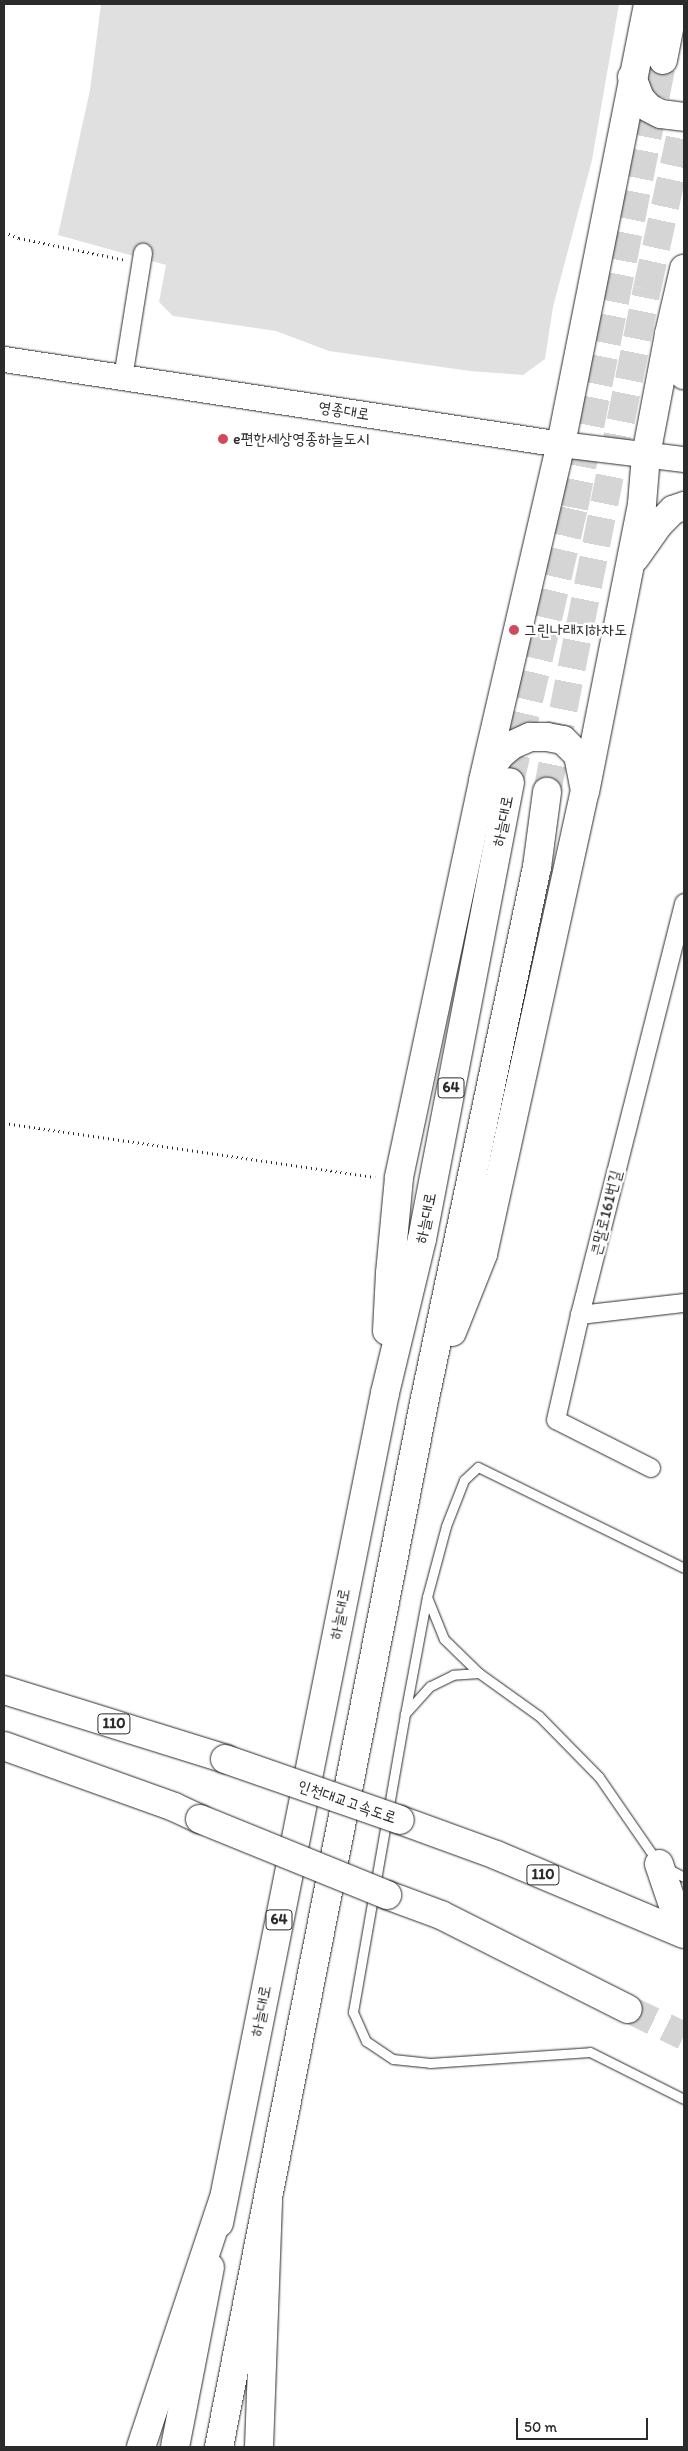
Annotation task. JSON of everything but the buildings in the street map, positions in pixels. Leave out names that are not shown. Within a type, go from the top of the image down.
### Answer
[{"type":"highway","points":[[385,1393],[390,1273],[399,1176],[483,781],[562,444],[632,77],[648,4]]},
{"type":"highway","points":[[663,60],[674,4]]},
{"type":"highway","points":[[632,77],[640,98],[649,108],[661,114],[684,117]]},
{"type":"highway","points":[[424,1403],[483,1254],[585,792],[642,504],[646,455],[669,334],[684,269]]},
{"type":"highway","points":[[669,334],[684,375]]},
{"type":"highway","points":[[628,568],[659,524],[674,510],[684,506]]},
{"type":"highway","points":[[483,781],[500,755],[512,745],[530,737],[546,738],[563,740],[578,755],[585,792]]},
{"type":"highway","name":"하늘대로","points":[[175,2447],[385,1393],[422,1239],[510,782]]},
{"type":"highway","name":"64","points":[[219,2447],[424,1403],[537,866],[547,792]]},
{"type":"highway","name":"인천대교고속도로","points":[[4,1690],[225,1759],[400,1820],[496,1855],[683,1933]]},
{"type":"highway","points":[[4,1746],[174,1807],[441,1915],[628,2009]]},
{"type":"highway","points":[[659,1864],[683,1933]]},
{"type":"highway","points":[[141,2447],[224,2200]]},
{"type":"highway","points":[[259,2447],[268,2201]]},
{"type":"main road","name":"영종대로","points":[[4,359],[562,444],[684,459]]},
{"type":"street","points":[[123,378],[142,258]]},
{"type":"street","name":"큰말로161번길","points":[[651,1468],[556,1420],[580,1316],[684,903]]},
{"type":"street","points":[[580,1316],[684,1303]]},
{"type":"lane","points":[[684,1568],[478,1467],[464,1480],[446,1526],[427,1597],[353,2012],[366,2041],[393,2059],[430,2063],[590,2052],[684,2099]]},
{"type":"lane","points":[[427,1597],[444,1638],[479,1673],[539,1716],[599,1777],[659,1864],[684,1877]]},
{"type":"lane","points":[[405,1714],[430,1686],[453,1675],[479,1673]]},
{"type":"path","points":[[4,232],[19,238],[142,258]]},
{"type":"path","points":[[4,1124],[375,1177]]},
{"type":"shaded area","points":[[101,4],[619,4],[592,160],[553,307],[545,359],[523,375],[470,371],[329,351],[276,331],[173,316],[159,302],[166,265],[58,235],[90,90]]},
{"type":"tunnel","points":[[510,782],[574,508],[663,60]]},
{"type":"tunnel","points":[[547,792],[647,289],[684,119]]},
{"type":"tunnel","points":[[628,2009],[684,2036]]},
{"type":"place","name":"e편한세상영종하늘도시","points":[[223,439]]},
{"type":"place","name":"그린나래지하차도","points":[[514,630]]}]
